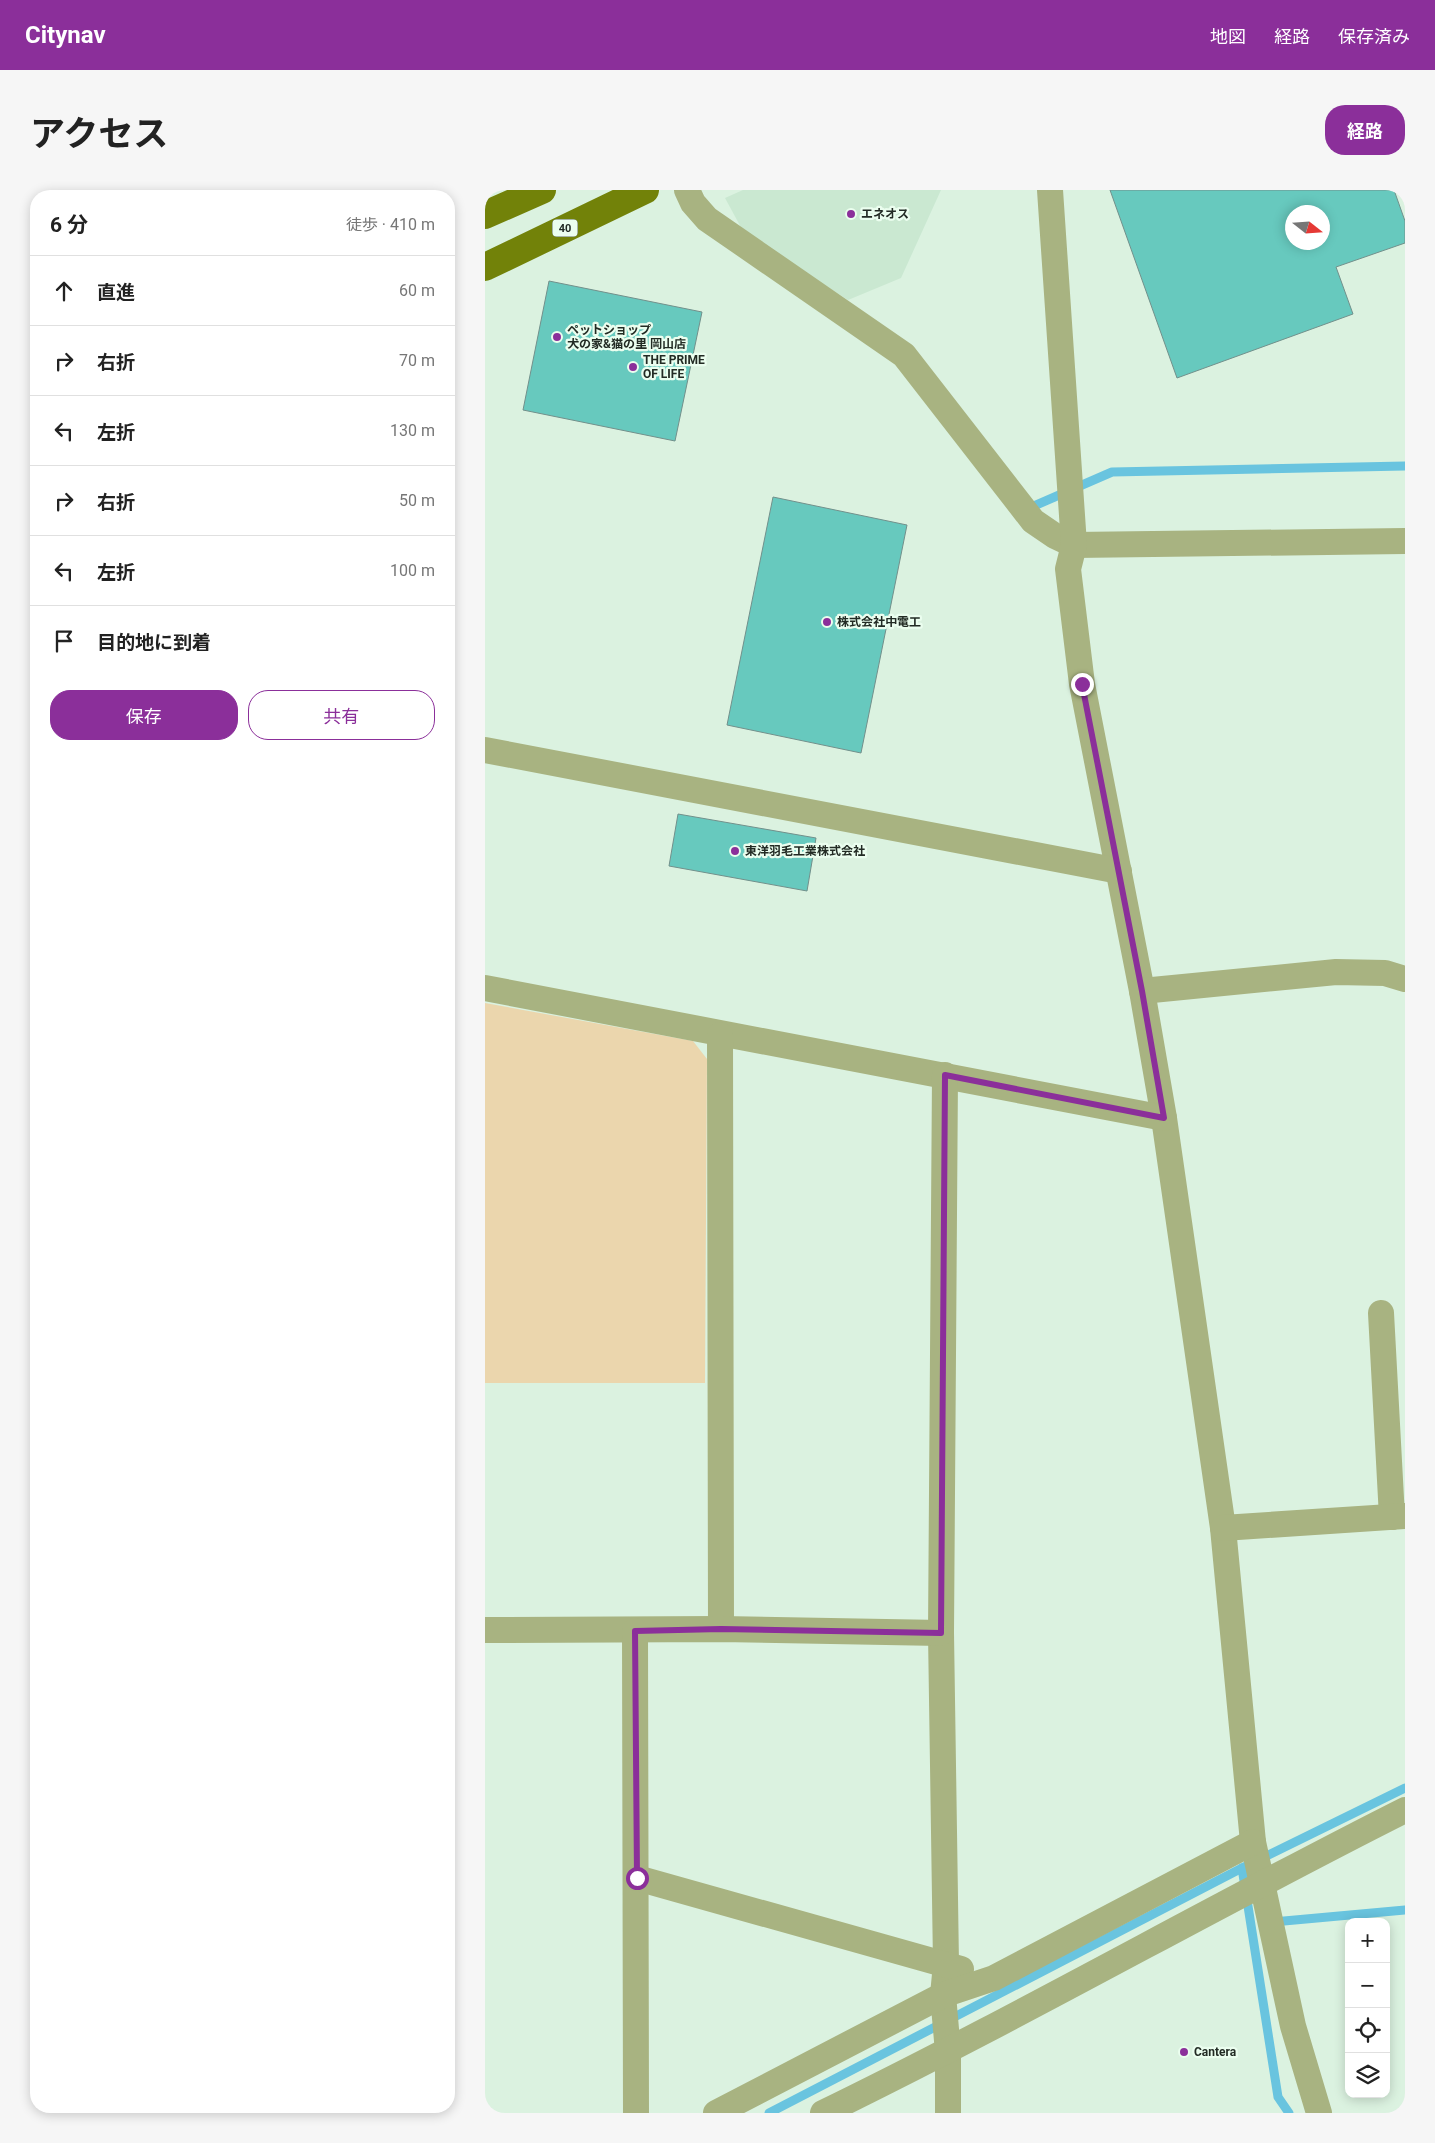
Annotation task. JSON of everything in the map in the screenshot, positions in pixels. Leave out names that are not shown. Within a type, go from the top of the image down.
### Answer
[{"type":"main road","points":[[485,215],[542,190]]},
{"type":"main road","name":"40","points":[[485,267],[645,190]]},
{"type":"street","points":[[687,190],[693,203],[707,219],[904,355],[1033,520],[1055,536],[1075,545],[1405,542]]},
{"type":"street","points":[[1050,190],[1075,545],[1068,569],[1082,684],[1142,991],[1164,1118],[1223,1528],[1253,1872],[1269,1923],[1293,2026],[1319,2113]]},
{"type":"street","points":[[485,750],[1119,871]]},
{"type":"street","points":[[1142,991],[1336,972],[1385,973],[1405,979]]},
{"type":"street","points":[[485,988],[720,1035],[945,1075],[1164,1118]]},
{"type":"street","points":[[720,1035],[721,1629]]},
{"type":"street","points":[[945,1075],[941,1633],[946,1964],[943,2000],[947,2043],[948,2113]]},
{"type":"street","points":[[1223,1528],[1398,1517],[1381,1312]]},
{"type":"street","points":[[485,1630],[635,1631],[721,1629],[941,1633]]},
{"type":"street","points":[[635,1631],[636,2113]]},
{"type":"street","points":[[716,2113],[943,2000],[993,1978],[1405,1810]]},
{"type":"street","points":[[823,2113],[1253,1872]]},
{"type":"street","points":[[637,1878],[993,1978]]},
{"type":"shaded area","points":[[743,190],[941,190],[901,278],[848,300],[744,233],[725,198]]},
{"type":"shaded area","points":[[485,1003],[693,1041],[707,1059],[705,1383],[485,1383]]},
{"type":"building","points":[[1110,190],[1394,190],[1405,221],[1405,243],[1336,267],[1353,314],[1177,378]]},
{"type":"building","points":[[549,281],[702,312],[675,441],[523,410]]},
{"type":"building","points":[[773,497],[907,525],[861,753],[727,725]]},
{"type":"building","points":[[678,814],[816,838],[807,891],[669,866]]},
{"type":"waterway","points":[[1034,506],[1112,472],[1405,466]]},
{"type":"waterway","points":[[769,2113],[1242,1868],[1405,1788]]},
{"type":"waterway","points":[[1242,1868],[1278,2097],[1289,2113]]},
{"type":"waterway","points":[[1273,1922],[1405,1910]]},
{"type":"place","name":"エネオス","points":[[851,214]]},
{"type":"place","name":"ペットショップ 犬の家&猫の里 岡山店","points":[[557,337]]},
{"type":"place","name":"THE PRIME OF LIFE","points":[[633,367]]},
{"type":"place","name":"株式会社中電工","points":[[827,622]]},
{"type":"place","name":"東洋羽毛工業株式会社","points":[[735,851]]},
{"type":"place","name":"Cantera","points":[[1184,2052]]},
{"type":"route","points":[[637,1878],[635,1631],[721,1629],[941,1633],[945,1075],[1164,1118],[1142,991],[1082,684]]}]
